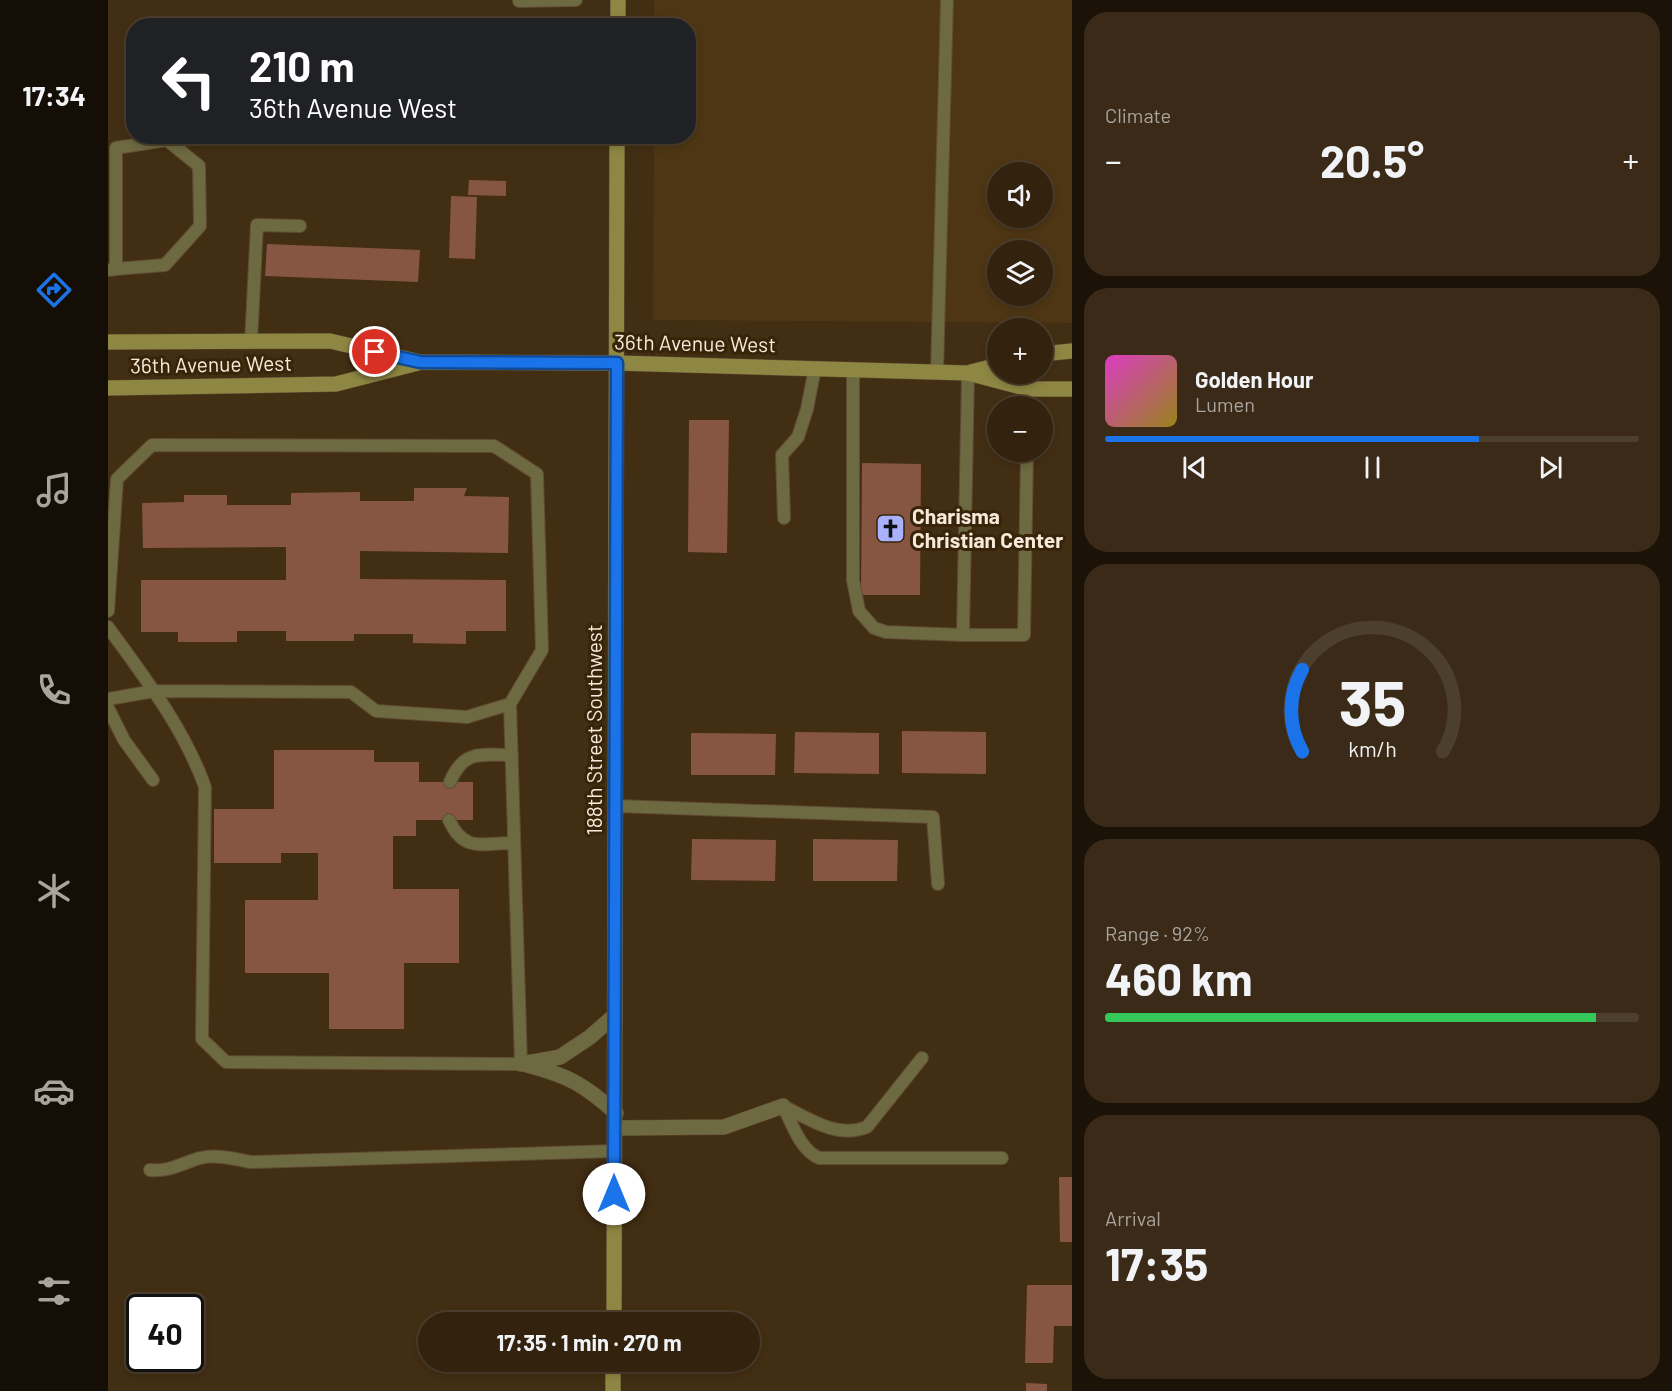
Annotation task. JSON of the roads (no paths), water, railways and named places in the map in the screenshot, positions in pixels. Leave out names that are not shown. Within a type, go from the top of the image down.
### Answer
[{"type":"main road","points":[[618,0],[618,18]]},
{"type":"main road","name":"188th Street Southwest","points":[[614,1312],[618,144]]},
{"type":"main road","name":"36th Avenue West","points":[[108,342],[330,341],[420,362],[617,363],[968,373],[1028,389],[1072,389]]},
{"type":"main road","points":[[1053,353],[1072,351]]},
{"type":"main road","name":"36th Avenue West","points":[[108,388],[336,384],[420,362]]},
{"type":"main road","name":"36th Avenue West","points":[[968,373],[987,368]]},
{"type":"main road","points":[[613,1372],[613,1391]]},
{"type":"street","points":[[521,1064],[560,1057],[590,1037],[615,1015]]},
{"type":"street","points":[[521,1064],[558,1073],[590,1090],[616,1121],[724,1126],[783,1106]]},
{"type":"lane","points":[[519,1],[576,0]]},
{"type":"lane","points":[[937,372],[947,0]]},
{"type":"lane","points":[[142,144],[116,148],[112,270],[165,265],[200,226],[199,166],[172,144]]},
{"type":"lane","points":[[251,342],[258,225],[300,226]]},
{"type":"lane","points":[[784,518],[782,455],[798,436],[807,409],[815,368]]},
{"type":"lane","points":[[853,369],[853,580],[859,611],[874,628],[886,632],[1024,634],[1027,462]]},
{"type":"lane","points":[[963,634],[968,373]]},
{"type":"lane","points":[[1028,389],[1028,396]]},
{"type":"lane","points":[[108,611],[117,479],[152,445],[494,446],[537,474],[542,650],[510,704],[521,1064],[226,1062],[202,1039],[205,787],[194,758],[154,691],[108,627]]},
{"type":"lane","points":[[108,699],[154,691],[351,692],[376,711],[467,717],[510,704]]},
{"type":"lane","points":[[108,708],[124,740],[153,780]]},
{"type":"lane","points":[[450,782],[457,766],[471,755],[512,755]]},
{"type":"lane","points":[[616,806],[933,817],[938,884]]},
{"type":"lane","points":[[449,820],[456,836],[466,843],[514,843]]},
{"type":"lane","points":[[783,1106],[827,1129],[861,1129],[867,1126],[922,1058]]},
{"type":"lane","points":[[783,1106],[805,1148],[819,1158],[1002,1158]]},
{"type":"lane","points":[[150,1170],[168,1171],[199,1158],[214,1156],[251,1162],[615,1151]]},
{"type":"place","name":"Charisma Christian Center","points":[[891,529]]}]
